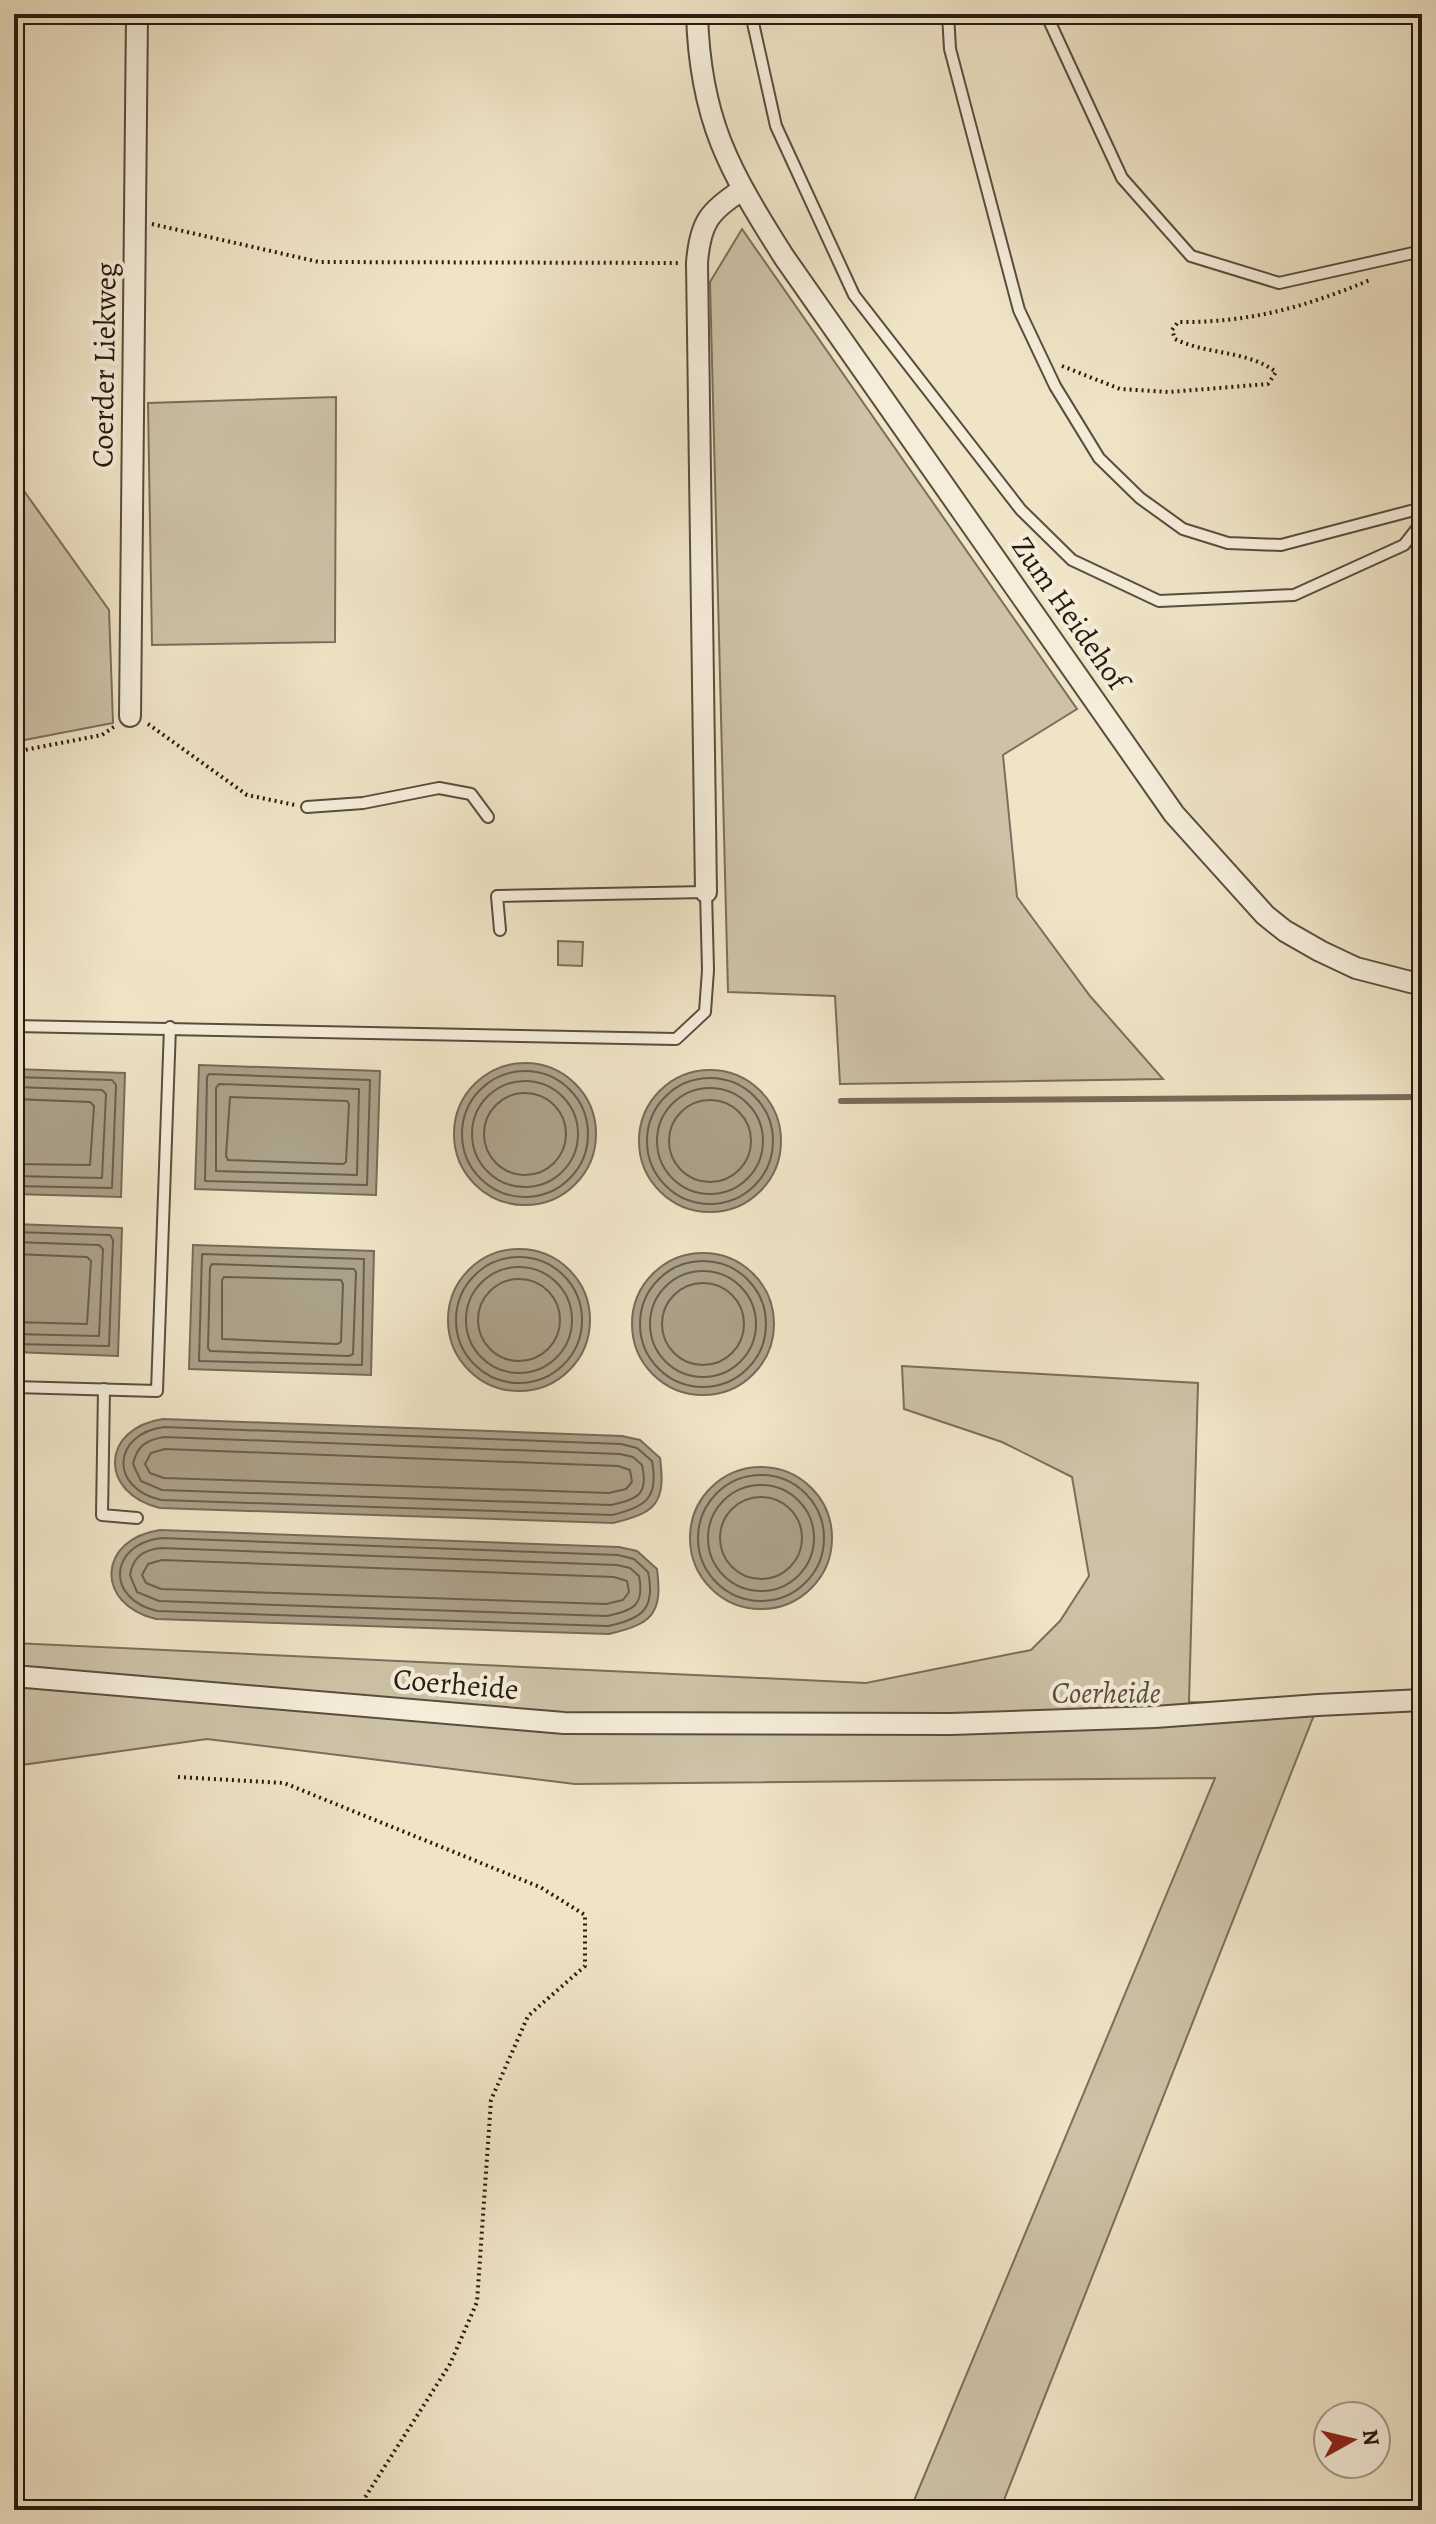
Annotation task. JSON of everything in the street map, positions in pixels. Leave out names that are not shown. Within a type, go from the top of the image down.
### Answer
[{"type":"street","name":"Coerder Liekweg","points":[[130,716],[137,14]]},
{"type":"street","name":"Zum Heidehof","points":[[697,14],[702,80],[711,122],[742,190],[784,257],[1174,814],[1265,915],[1285,931],[1356,968],[1422,985]]},
{"type":"street","points":[[706,892],[697,263],[702,228],[714,209],[742,190]]},
{"type":"street","name":"Coerheide","points":[[14,1676],[564,1723],[967,1724],[1155,1717],[1422,1700]]},
{"type":"lane","points":[[751,14],[776,126],[854,295],[1021,510],[1072,560],[1159,601],[1294,595],[1404,545],[1422,522]]},
{"type":"lane","points":[[948,14],[950,49],[1019,310],[1044,363],[1099,458],[1140,498],[1183,529],[1228,543],[1281,545],[1422,508]]},
{"type":"lane","points":[[1046,14],[1122,178],[1191,256],[1279,283],[1422,251]]},
{"type":"lane","points":[[307,807],[363,803],[439,788],[471,794],[488,817]]},
{"type":"lane","points":[[14,1026],[676,1039],[705,1012],[708,970],[706,892],[497,896],[500,930]]},
{"type":"lane","points":[[14,1387],[157,1391],[170,1027]]},
{"type":"lane","points":[[104,1389],[102,1515],[137,1518]]},
{"type":"path","points":[[136,221],[319,262],[697,263]]},
{"type":"path","points":[[1044,363],[1063,366],[1120,389],[1169,392],[1268,384],[1276,372],[1262,361],[1191,347],[1175,339],[1172,330],[1178,322],[1255,317],[1319,301],[1377,277]]},
{"type":"path","points":[[14,752],[102,735],[130,716],[155,727],[247,795],[307,807]]},
{"type":"path","points":[[178,1777],[284,1783],[540,1887],[585,1915],[585,1966],[528,2016],[491,2100],[477,2302],[450,2364],[357,2510]]},
{"type":"green space","points":[[742,229],[1077,709],[1003,755],[1017,897],[1090,996],[1163,1079],[840,1084],[835,996],[728,992],[710,282]]},
{"type":"green space","points":[[336,397],[335,642],[152,645],[148,403]]},
{"type":"green space","points":[[14,477],[109,610],[113,723],[14,742]]},
{"type":"green space","points":[[558,941],[583,942],[582,966],[558,965]]},
{"type":"green space","name":"Coerheide","points":[[902,1366],[1198,1383],[1189,1702],[1318,1705],[1000,2510],[910,2510],[1215,1778],[575,1784],[207,1739],[14,1766],[14,1643],[866,1683],[1031,1650],[1060,1621],[1089,1576],[1072,1477],[1002,1442],[904,1409]]},
{"type":"water","points":[[525,1063],[552,1068],[575,1084],[591,1107],[596,1134],[591,1161],[575,1184],[552,1200],[525,1205],[498,1200],[475,1184],[459,1161],[454,1134],[459,1107],[475,1084],[498,1068]]},
{"type":"water","points":[[199,1065],[380,1071],[376,1195],[195,1189]]},
{"type":"water","points":[[14,1069],[125,1073],[121,1197],[14,1194]]},
{"type":"water","points":[[710,1070],[737,1075],[760,1091],[776,1114],[781,1141],[776,1168],[760,1191],[737,1207],[710,1212],[683,1207],[660,1191],[644,1168],[639,1141],[644,1114],[660,1091],[683,1075]]},
{"type":"water","points":[[14,1224],[122,1228],[118,1356],[14,1352]]},
{"type":"water","points":[[193,1245],[374,1251],[371,1375],[189,1369]]},
{"type":"water","points":[[519,1249],[546,1254],[569,1270],[585,1293],[590,1320],[585,1347],[569,1370],[546,1386],[519,1391],[492,1386],[469,1370],[453,1347],[448,1320],[453,1293],[469,1270],[492,1254]]},
{"type":"water","points":[[703,1253],[730,1258],[753,1274],[769,1297],[774,1324],[769,1351],[753,1374],[730,1390],[703,1395],[676,1390],[653,1374],[637,1351],[632,1324],[637,1297],[653,1274],[676,1258]]},
{"type":"water","points":[[163,1419],[622,1436],[640,1440],[660,1458],[661,1486],[655,1504],[648,1510],[613,1523],[160,1508],[140,1500],[126,1489],[117,1476],[115,1461],[118,1447],[128,1435],[143,1425]]},
{"type":"water","points":[[761,1467],[788,1472],[811,1488],[827,1511],[832,1538],[827,1565],[811,1588],[788,1604],[761,1609],[734,1604],[711,1588],[695,1565],[690,1538],[695,1511],[711,1488],[734,1472]]},
{"type":"water","points":[[160,1530],[619,1547],[637,1551],[657,1569],[658,1597],[656,1607],[645,1621],[609,1634],[156,1619],[136,1611],[122,1600],[114,1587],[112,1572],[115,1558],[124,1546],[139,1536]]},
{"type":"waterway","points":[[841,1101],[1422,1097]]}]
